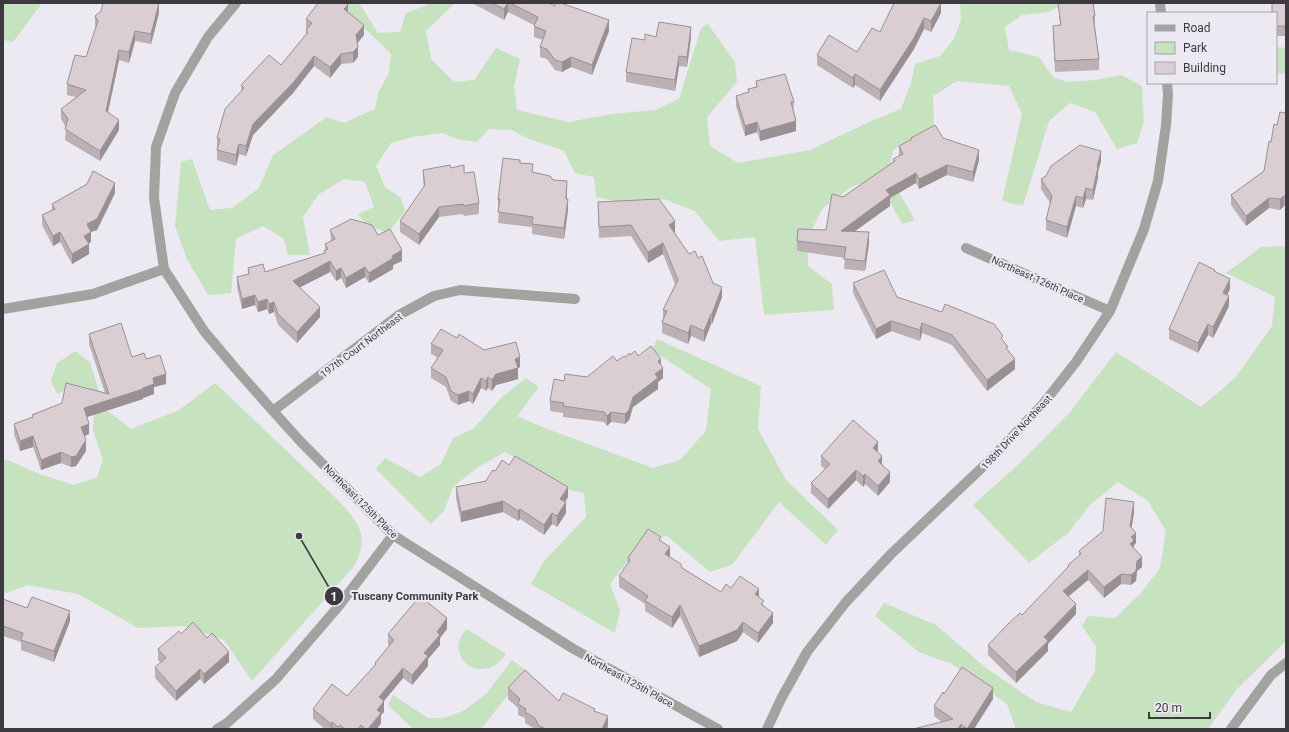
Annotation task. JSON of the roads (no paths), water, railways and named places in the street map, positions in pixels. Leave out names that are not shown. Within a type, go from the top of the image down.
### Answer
[{"type":"street","points":[[3,309],[93,294],[164,270],[154,198],[156,147],[174,93],[208,37],[236,3]]},
{"type":"street","name":"198th Drive Northeast","points":[[767,729],[781,699],[807,652],[846,602],[892,553],[992,458],[1043,404],[1076,362],[1110,311],[1144,229],[1158,181],[1166,125],[1167,84]]},
{"type":"street","name":"Northeast 126th Place","points":[[966,248],[1110,311]]},
{"type":"street","name":"Northeast 125th Place","points":[[164,270],[204,331],[236,369],[301,442],[393,535],[572,648],[718,729]]},
{"type":"street","name":"197th Court Northeast","points":[[273,411],[399,315],[434,296],[460,290],[575,300]]},
{"type":"street","points":[[217,729],[227,724],[276,679],[338,607],[393,535]]},
{"type":"street","points":[[1231,729],[1271,675],[1286,663]]},
{"type":"place","name":"Tuscany Community Park","points":[[299,536]]}]
